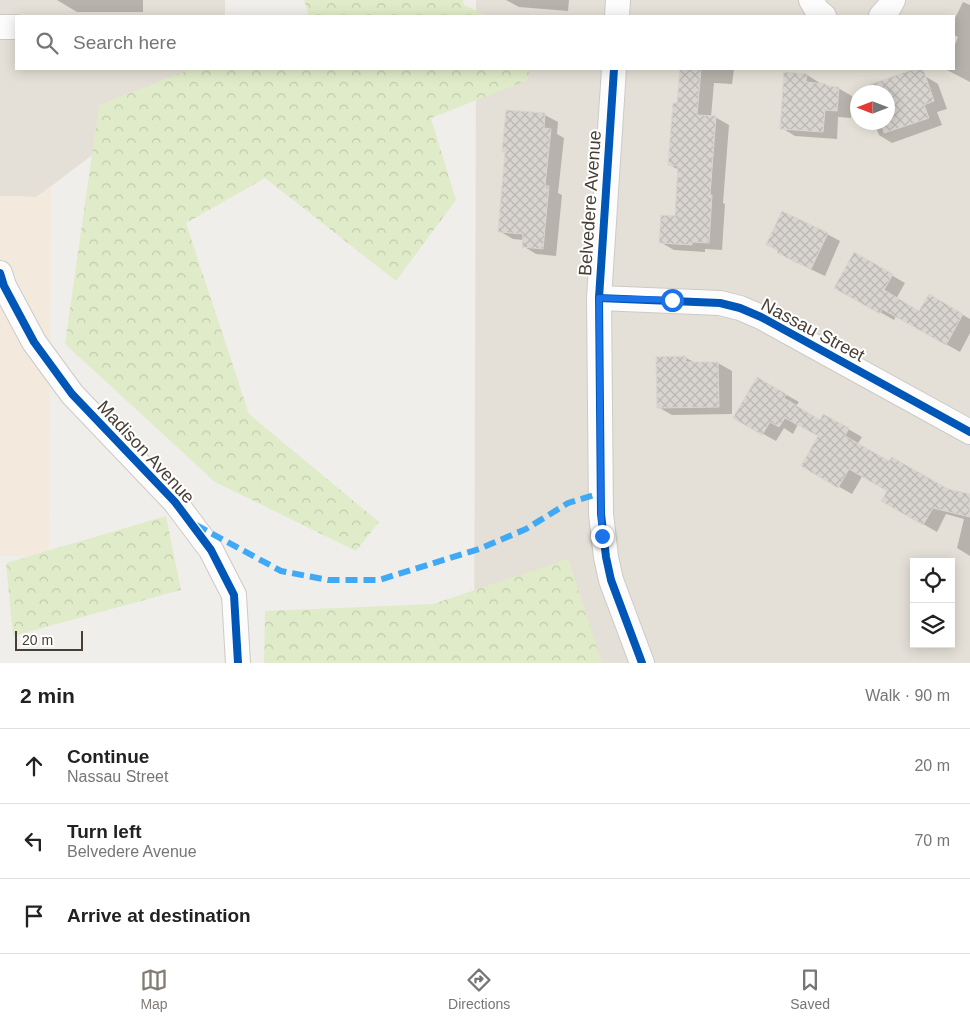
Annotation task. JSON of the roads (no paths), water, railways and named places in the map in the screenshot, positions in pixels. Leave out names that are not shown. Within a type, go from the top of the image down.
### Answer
[{"type":"street","points":[[617,15],[618,0]]},
{"type":"street","points":[[811,0],[823,15]]},
{"type":"street","points":[[882,15],[893,0]]},
{"type":"street","points":[[0,27],[15,27]]},
{"type":"street","name":"Belvedere Avenue","points":[[614,70],[599,298],[602,536],[611,580],[642,663]]},
{"type":"street","name":"Madison Avenue","points":[[0,273],[4,286],[34,342],[72,394],[175,502],[211,550],[234,595],[238,663]]},
{"type":"street","name":"Nassau Street","points":[[599,298],[720,303],[740,308],[761,317],[970,432]]}]
